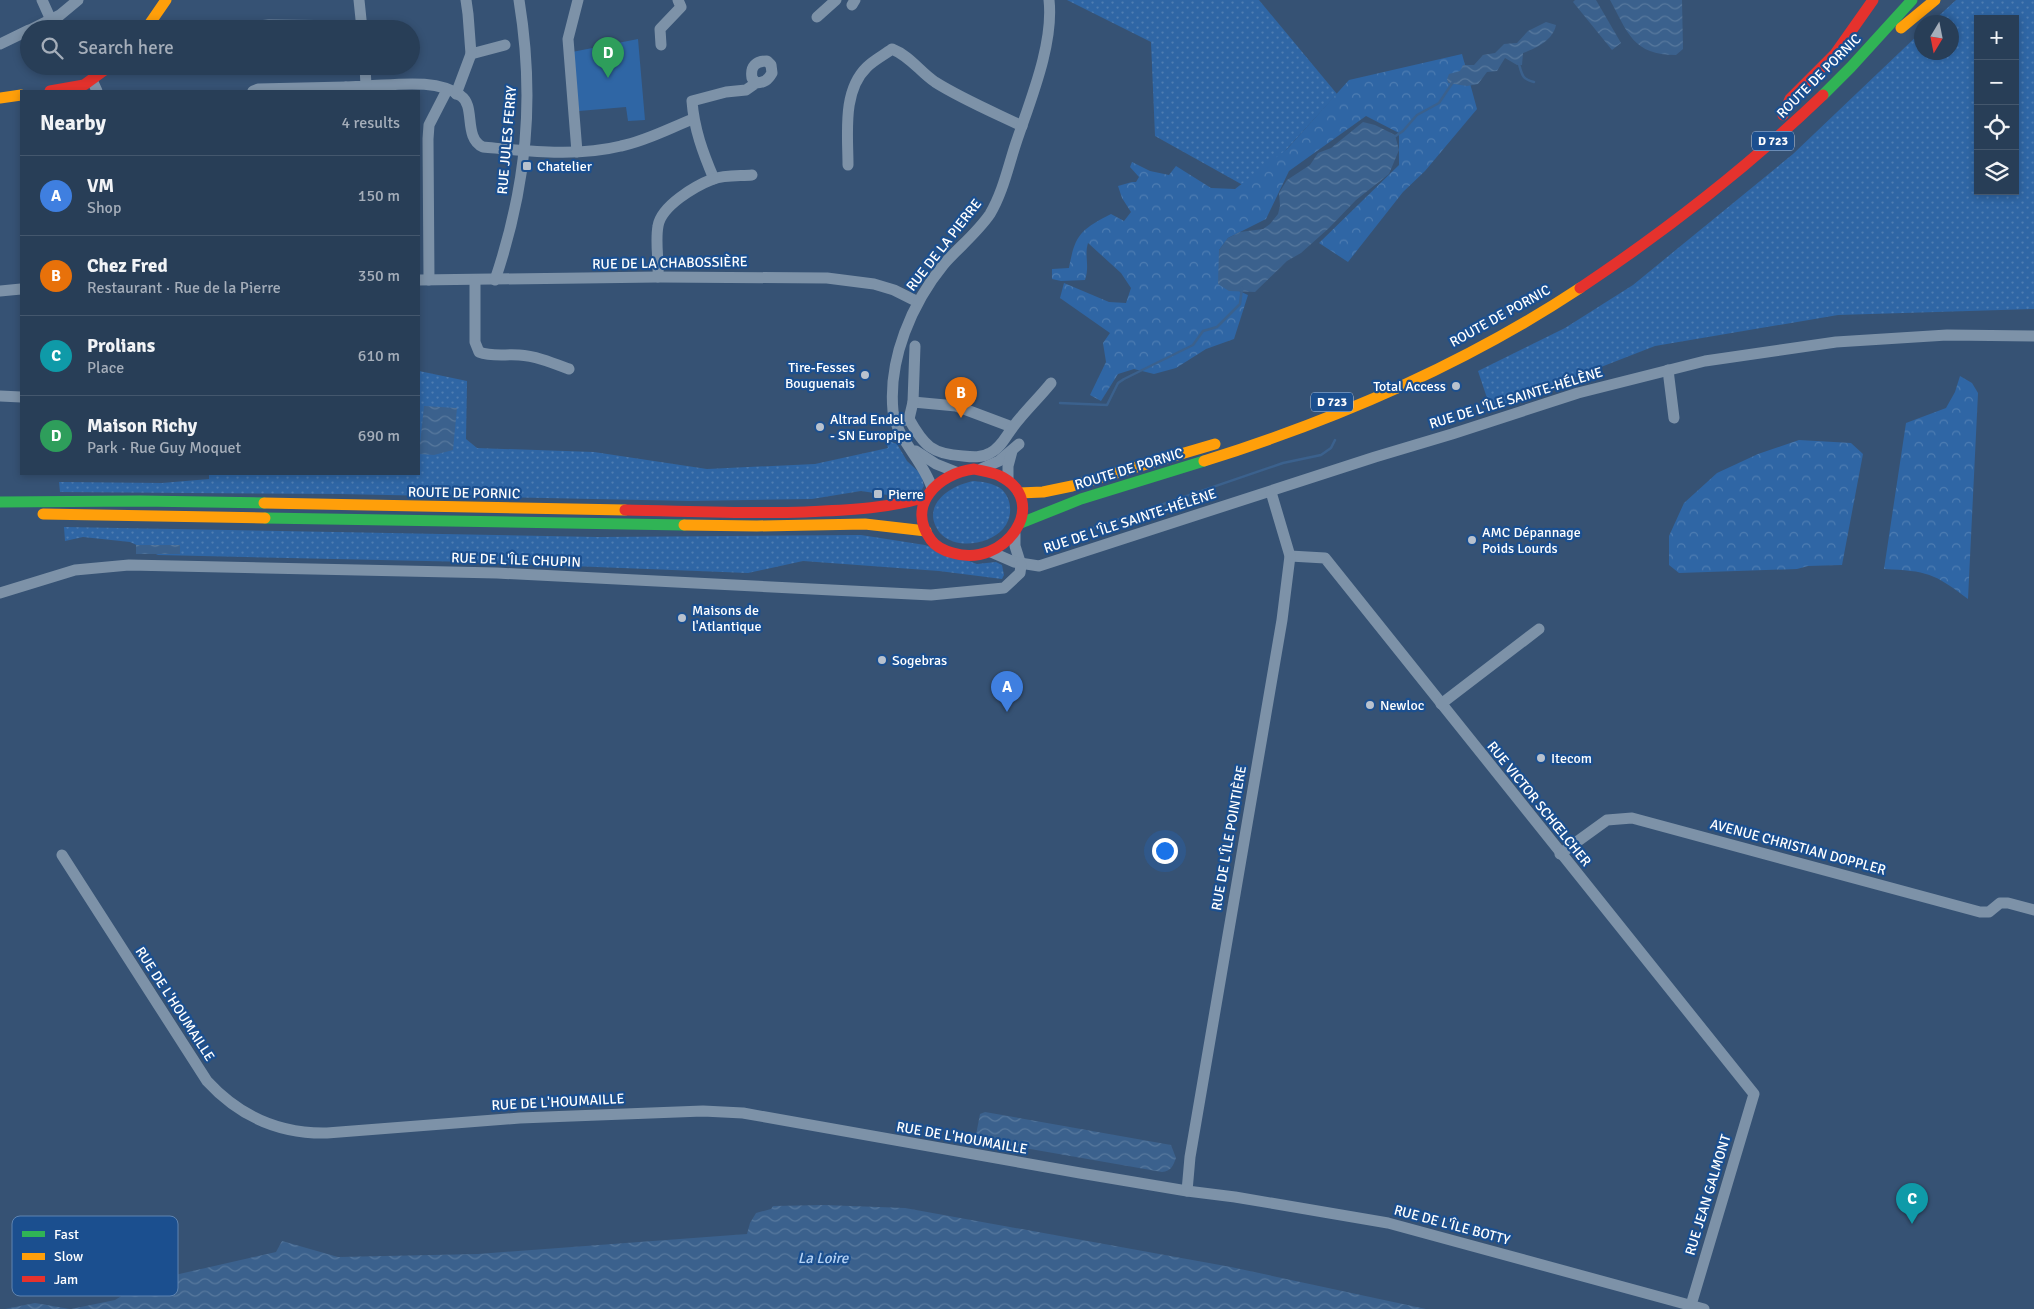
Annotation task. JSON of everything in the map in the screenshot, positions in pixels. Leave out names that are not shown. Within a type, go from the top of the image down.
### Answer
[{"type":"main road","points":[[152,20],[166,0]]},
{"type":"main road","name":"ROUTE DE PORNIC","points":[[1873,0],[1835,54],[1790,99],[1780,118],[1864,38],[1897,0]]},
{"type":"main road","name":"ROUTE DE PORNIC","points":[[1021,523],[1103,491],[1231,453],[1327,418],[1408,382],[1480,346],[1577,290],[1684,215],[1752,160],[1856,62],[1912,0]]},
{"type":"main road","points":[[1856,62],[1869,59],[1902,27],[1935,0]]},
{"type":"main road","points":[[58,90],[94,86],[103,75]]},
{"type":"main road","points":[[0,98],[20,95]]},
{"type":"main road","name":"D 723","points":[[1366,389],[1382,382]]},
{"type":"main road","name":"ROUTE DE PORNIC","points":[[1018,493],[1044,492],[1072,486],[1226,440]]},
{"type":"main road","points":[[974,469],[996,473],[1008,479],[1018,493],[1022,504],[1021,523],[1008,542],[991,552],[972,556],[954,554],[935,545],[926,531],[922,517],[929,492],[943,478],[956,472],[974,469]]},
{"type":"main road","name":"ROUTE DE PORNIC","points":[[0,502],[140,501],[767,513],[879,507],[910,502],[929,492]]},
{"type":"main road","name":"ROUTE DE PORNIC","points":[[29,514],[757,526],[865,524],[926,531]]},
{"type":"street","points":[[42,0],[51,20],[74,4]]},
{"type":"street","points":[[359,0],[361,20]]},
{"type":"street","points":[[424,280],[429,126],[452,92],[471,54],[466,0]]},
{"type":"street","name":"RUE JULES FERRY","points":[[495,280],[522,178],[529,96],[526,41],[520,0]]},
{"type":"street","points":[[577,152],[568,39],[578,0]]},
{"type":"street","points":[[661,45],[660,29],[681,7],[678,0]]},
{"type":"street","points":[[817,17],[836,0]]},
{"type":"street","name":"RUE DE LA PIERRE","points":[[929,492],[927,472],[895,423],[893,409],[896,364],[904,335],[918,302],[945,264],[989,214],[1002,191],[1049,36],[1049,0]]},
{"type":"street","points":[[0,44],[20,35]]},
{"type":"street","points":[[471,54],[505,45]]},
{"type":"street","points":[[848,165],[848,111],[856,84],[866,68],[892,49],[900,52],[932,80],[946,89],[1022,126]]},
{"type":"street","points":[[365,75],[366,86]]},
{"type":"street","points":[[255,90],[258,88],[346,89],[411,83],[437,85],[461,95],[466,101],[477,144],[483,147],[524,151],[577,152],[622,146],[693,119]]},
{"type":"street","points":[[714,179],[701,148],[693,119],[692,101],[726,92],[746,90],[756,83]]},
{"type":"street","points":[[658,276],[658,225],[661,216],[679,198],[714,179],[752,175]]},
{"type":"street","name":"RUE DE LA CHABOSSIÈRE","points":[[424,280],[658,276],[827,278],[874,284],[894,290],[918,302]]},
{"type":"street","points":[[475,280],[475,342],[479,352],[488,355],[520,355],[544,360],[570,369]]},
{"type":"street","points":[[0,290],[20,289]]},
{"type":"street","name":"RUE DE L'ÎLE SAINTE-HÉLÈNE","points":[[1021,564],[1039,566],[1271,492],[1375,456],[1452,434],[1578,393],[1715,359],[1836,342],[1947,335],[2034,336]]},
{"type":"street","points":[[915,346],[913,402],[909,420],[925,444],[947,455],[977,457],[991,453],[1004,441],[1012,427],[1051,383]]},
{"type":"street","points":[[1668,370],[1674,418]]},
{"type":"street","points":[[0,396],[20,397]]},
{"type":"street","points":[[913,402],[956,406],[1012,427]]},
{"type":"street","points":[[895,423],[909,420]]},
{"type":"street","name":"RUE DE LA PIERRE","points":[[909,446],[928,459],[956,472]]},
{"type":"street","points":[[981,470],[1016,447],[1008,466],[1008,479]]},
{"type":"street","name":"RUE DE L'ÎLE POINTIÈRE","points":[[1187,1191],[1190,1157],[1282,620],[1290,556],[1271,492]]},
{"type":"street","points":[[1015,534],[1021,564]]},
{"type":"street","points":[[991,552],[1021,564]]},
{"type":"street","name":"RUE VICTOR SCHŒLCHER","points":[[1290,556],[1325,558],[1754,1094]]},
{"type":"street","name":"RUE DE L'ÎLE CHUPIN","points":[[0,593],[75,570],[129,565],[497,573],[932,596],[1004,588],[1020,573],[1021,564]]},
{"type":"street","points":[[1441,704],[1539,629]]},
{"type":"street","name":"AVENUE CHRISTIAN DOPPLER","points":[[1560,854],[1607,820],[1632,818],[1712,834],[1980,912],[1989,912],[2003,898],[2008,903],[2034,910]]},
{"type":"street","name":"RUE DE L'HOUMAILLE","points":[[62,856],[208,1081],[239,1109],[256,1120],[277,1128],[305,1133],[327,1134],[520,1118],[734,1112],[1187,1191]]},
{"type":"street","name":"RUE JEAN GALMONT","points":[[1691,1305],[1754,1094]]},
{"type":"street","name":"RUE DE L'ÎLE BOTTY","points":[[1187,1191],[1229,1196],[1388,1223],[1704,1309]]},
{"type":"green space","points":[[1067,0],[1259,0],[1337,94],[1250,189],[1155,136],[1151,42]]},
{"type":"green space","points":[[1956,0],[2034,0],[2034,309],[1838,315],[1655,346],[1491,410],[1478,371],[1565,328],[1633,285],[1793,154],[1914,39],[1914,60],[1959,60],[1959,15],[1940,15]]},
{"type":"green space","points":[[638,39],[645,120],[628,121],[626,107],[579,111],[572,52]]},
{"type":"green space","points":[[1462,54],[1477,109],[1425,171],[1403,192],[1348,262],[1319,243],[1399,165],[1399,133],[1366,116],[1289,171],[1266,219],[1228,238],[1219,250],[1219,282],[1248,295],[1234,339],[1206,349],[1176,368],[1154,374],[1134,369],[1118,374],[1101,401],[1090,395],[1106,362],[1103,343],[1110,333],[1060,298],[1064,283],[1109,302],[1126,303],[1131,288],[1121,273],[1088,243],[1085,280],[1061,281],[1052,279],[1052,269],[1069,268],[1077,241],[1086,229],[1111,214],[1124,221],[1131,212],[1122,198],[1118,186],[1136,182],[1139,177],[1130,167],[1132,162],[1150,171],[1169,175],[1176,166],[1211,188],[1235,189],[1287,149],[1349,80]]},
{"type":"green space","points":[[420,371],[467,381],[466,439],[477,448],[594,452],[707,469],[815,464],[888,448],[886,440],[897,444],[907,461],[921,474],[924,486],[921,491],[908,498],[861,491],[812,499],[690,501],[339,494],[60,492],[59,482],[162,483],[209,479],[209,475],[420,475]]},
{"type":"green space","points":[[1960,376],[1972,383],[1978,393],[1968,599],[1947,584],[1929,575],[1884,569],[1906,423],[1946,408],[1955,392]]},
{"type":"green space","points":[[1799,440],[1851,443],[1863,454],[1842,565],[1808,566],[1797,569],[1679,573],[1669,565],[1669,536],[1684,503],[1717,473],[1758,454]]},
{"type":"green space","points":[[974,481],[994,485],[1004,492],[1009,502],[1009,519],[1003,529],[989,539],[972,543],[954,542],[940,533],[934,523],[933,514],[935,506],[947,492],[965,483]]},
{"type":"green space","points":[[64,527],[598,537],[861,535],[925,545],[977,564],[996,562],[1002,565],[1004,575],[1002,579],[939,571],[803,561],[748,573],[472,562],[158,555],[130,542],[83,537],[65,541]]},
{"type":"water","points":[[1575,0],[1596,0],[1621,43],[1612,50],[1573,2]]},
{"type":"water","points":[[1610,0],[1682,0],[1683,49],[1676,55],[1662,54],[1641,46],[1627,32]]},
{"type":"water","points":[[1546,22],[1556,25],[1552,35],[1544,43],[1523,53],[1522,65],[1517,65],[1505,58],[1497,71],[1487,72],[1478,84],[1467,86],[1448,83],[1449,74],[1460,71],[1463,65],[1474,65],[1483,55],[1495,53],[1504,44],[1517,43],[1528,31]]},
{"type":"water","points":[[1363,122],[1375,125],[1395,135],[1399,150],[1389,174],[1356,200],[1329,228],[1301,253],[1287,261],[1255,292],[1229,291],[1218,284],[1219,250],[1228,238],[1240,232],[1263,229],[1270,224],[1278,214],[1280,206],[1279,193],[1287,180],[1310,165],[1318,153],[1331,148]]},
{"type":"water","points":[[424,406],[457,408],[453,450],[434,455],[420,454]]},
{"type":"water","points":[[136,545],[180,545],[180,554],[136,554]]},
{"type":"water","points":[[985,1112],[1171,1145],[1176,1158],[1168,1171],[1162,1172],[979,1140],[976,1135],[980,1114]]},
{"type":"water","name":"La Loire","points":[[824,1205],[905,1208],[1231,1267],[1426,1309],[71,1309],[115,1300],[121,1296],[178,1296],[178,1274],[276,1252],[282,1241],[338,1257],[478,1254],[747,1234],[750,1223],[756,1213],[771,1209],[773,1206]]},
{"type":"water","points":[[35,1303],[70,1309],[5,1309]]},
{"type":"waterway","points":[[1519,64],[1523,76],[1534,82]]},
{"type":"waterway","points":[[1394,137],[1403,131],[1417,115],[1439,103],[1453,82]]},
{"type":"waterway","points":[[1060,403],[1107,405],[1118,383],[1193,345],[1203,331],[1217,327],[1240,304],[1242,288]]},
{"type":"waterway","points":[[1093,528],[1283,463],[1321,455],[1331,448],[1335,440]]},
{"type":"traffic: fast","points":[[1823,95],[1912,0]]},
{"type":"traffic: fast","points":[[1021,523],[1081,499],[1204,461]]},
{"type":"traffic: fast","points":[[0,502],[140,501],[264,503]]},
{"type":"traffic: fast","points":[[265,518],[684,525]]},
{"type":"traffic: slow","points":[[152,20],[166,0]]},
{"type":"traffic: slow","points":[[1901,28],[1935,0]]},
{"type":"traffic: slow","points":[[0,98],[20,95]]},
{"type":"traffic: slow","points":[[1204,461],[1302,427],[1398,388],[1491,341],[1536,316],[1580,288]]},
{"type":"traffic: slow","points":[[1019,493],[1043,492],[1072,486],[1215,444]]},
{"type":"traffic: slow","points":[[264,503],[625,510]]},
{"type":"traffic: slow","points":[[43,514],[265,518]]},
{"type":"traffic: slow","points":[[684,525],[865,524],[926,531]]},
{"type":"traffic: jam","points":[[1783,115],[1790,99],[1835,54],[1873,0]]},
{"type":"traffic: jam","points":[[56,90],[84,85],[98,75]]},
{"type":"traffic: jam","points":[[1580,288],[1706,197],[1795,122],[1823,95]]},
{"type":"traffic: jam","points":[[974,469],[1000,476],[1015,487],[1022,501],[1022,516],[1016,530],[1004,543],[990,551],[972,555],[953,553],[935,545],[931,540],[924,527],[922,515],[924,503],[938,484],[949,477],[974,469]]},
{"type":"traffic: jam","points":[[625,510],[738,513],[805,512],[851,510],[926,497]]},
{"type":"place","name":"Maison Richy","points":[[608,78]]},
{"type":"place","name":"Chatelier","points":[[527,166]]},
{"type":"place","name":"Tire-Fesses Bouguenais","points":[[865,375]]},
{"type":"place","name":"Total Access","points":[[1456,386]]},
{"type":"place","name":"Chez Fred","points":[[961,418]]},
{"type":"place","name":"Altrad Endel - SN Europipe","points":[[820,427]]},
{"type":"place","name":"Pierre","points":[[878,494]]},
{"type":"place","name":"AMC Dépannage Poids Lourds","points":[[1472,540]]},
{"type":"place","name":"Maisons de l'Atlantique","points":[[682,618]]},
{"type":"place","name":"Sogebras","points":[[882,660]]},
{"type":"place","name":"Newloc","points":[[1370,705]]},
{"type":"place","name":"VM","points":[[1007,712]]},
{"type":"place","name":"Itecom","points":[[1541,758]]},
{"type":"place","name":"Prolians","points":[[1912,1224]]}]
